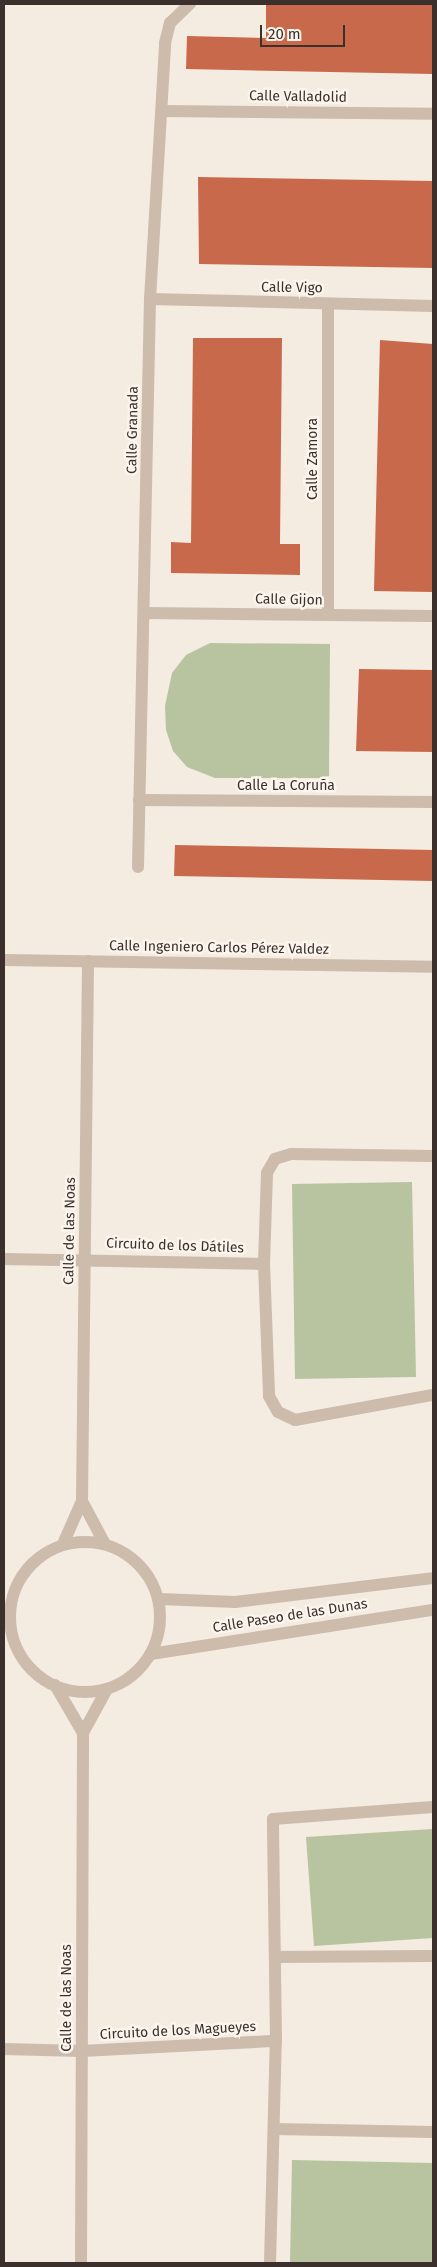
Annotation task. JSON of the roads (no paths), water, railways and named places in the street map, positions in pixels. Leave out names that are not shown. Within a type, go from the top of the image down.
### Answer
[{"type":"street","name":"Calle Granada","points":[[138,867],[145,613],[150,299],[163,111],[164,43],[170,23],[190,4]]},
{"type":"street","name":"Calle Valladolid","points":[[163,111],[433,114]]},
{"type":"street","name":"Calle Vigo","points":[[150,299],[433,306]]},
{"type":"street","name":"Calle Zamora","points":[[328,304],[328,615]]},
{"type":"street","name":"Calle Gijon","points":[[145,613],[433,616]]},
{"type":"street","name":"Calle La Coruña","points":[[139,800],[433,802]]},
{"type":"street","name":"Calle Ingeniero Carlos Pérez Valdez","points":[[4,960],[433,967]]},
{"type":"street","name":"Calle de las Noas","points":[[63,1544],[82,1501],[88,961]]},
{"type":"street","points":[[433,1156],[291,1154],[275,1159],[267,1173],[264,1264],[269,1396],[278,1412],[295,1420],[433,1395]]},
{"type":"street","name":"Circuito de los Dátiles","points":[[4,1259],[85,1259],[264,1264]]},
{"type":"street","name":"Calle de las Noas","points":[[82,1501],[105,1544]]},
{"type":"street","points":[[63,1544],[105,1544],[124,1552],[140,1564],[152,1580],[159,1599],[160,1627],[151,1654],[140,1669],[107,1689],[72,1691],[55,1685],[37,1674],[23,1659],[8,1639],[7,1606],[16,1586],[28,1568],[44,1554],[63,1544]]},
{"type":"street","name":"Calle Paseo de las Dunas","points":[[159,1599],[235,1602],[433,1578]]},
{"type":"street","name":"Calle Paseo de las Dunas","points":[[151,1654],[433,1610]]},
{"type":"street","points":[[55,1685],[83,1733]]},
{"type":"street","name":"Calle de las Noas","points":[[82,2263],[83,1733],[107,1689]]},
{"type":"street","points":[[270,2263],[276,2041],[273,1819],[433,1807]]},
{"type":"street","points":[[275,1957],[433,1956]]},
{"type":"street","name":"Circuito de los Magueyes","points":[[4,2049],[82,2051],[276,2041]]},
{"type":"street","points":[[274,2129],[433,2132]]}]
